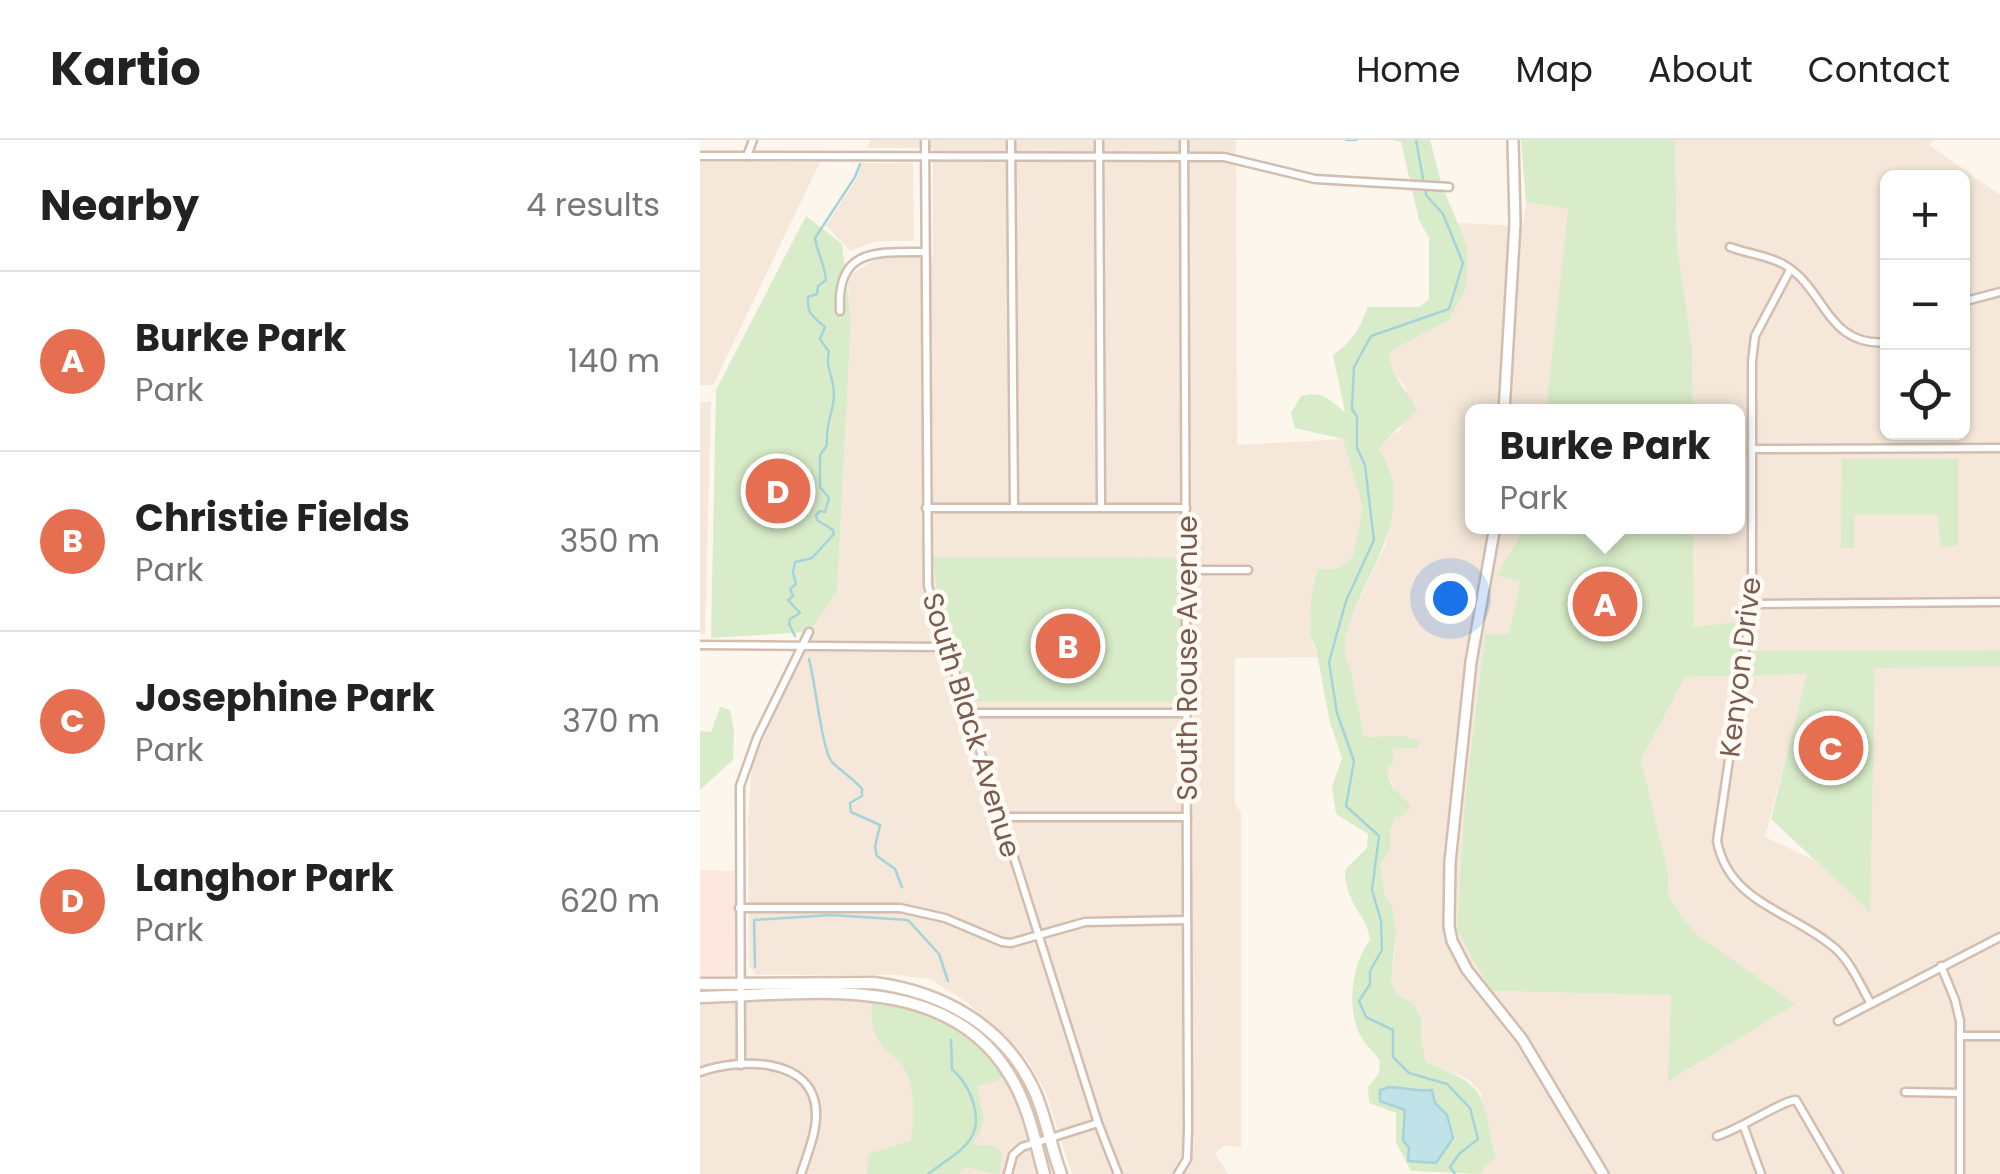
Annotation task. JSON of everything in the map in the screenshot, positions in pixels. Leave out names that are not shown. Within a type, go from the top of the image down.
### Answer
[{"type":"main road","points":[[700,984],[740,990],[876,994],[932,1009],[960,1025],[998,1057],[1021,1098],[1044,1174]]},
{"type":"main road","points":[[700,997],[740,990],[874,984],[902,987],[947,1002],[995,1036],[1017,1061],[1037,1097],[1062,1174]]},
{"type":"street","points":[[746,156],[752,140]]},
{"type":"street","name":"South Black Avenue","points":[[925,140],[928,586],[999,817],[1118,1174]]},
{"type":"street","points":[[1012,140],[1014,508]]},
{"type":"street","points":[[1099,140],[1101,508]]},
{"type":"street","name":"South Rouse Avenue","points":[[1178,1174],[1186,1160],[1184,140]]},
{"type":"street","points":[[1505,404],[1516,222],[1513,140]]},
{"type":"street","points":[[700,156],[1224,157],[1315,178],[1448,187]]},
{"type":"street","points":[[1730,247],[1762,254],[1790,270],[1840,329],[1856,339],[1880,341]]},
{"type":"street","points":[[840,311],[840,285],[846,270],[860,257],[878,252],[925,252]]},
{"type":"street","name":"Kenyon Drive","points":[[1790,270],[1755,336],[1752,604],[1717,840],[1722,864],[1746,892],[1793,918],[1836,949],[1870,1002]]},
{"type":"street","points":[[1970,300],[2000,292]]},
{"type":"street","points":[[1752,449],[2000,448]]},
{"type":"street","points":[[926,508],[1186,508]]},
{"type":"street","points":[[1495,534],[1471,662],[1450,862],[1449,926],[1452,942],[1467,970],[1528,1048],[1603,1174]]},
{"type":"street","points":[[1186,570],[1248,570]]},
{"type":"street","points":[[1752,604],[2000,602]]},
{"type":"street","points":[[741,1065],[740,786],[744,767],[808,632]]},
{"type":"street","points":[[700,646],[946,647]]},
{"type":"street","points":[[966,714],[1187,713]]},
{"type":"street","points":[[999,817],[1187,817]]},
{"type":"street","points":[[739,908],[900,908],[945,918],[1002,942],[1023,941],[1070,925],[1106,920],[1187,920]]},
{"type":"street","points":[[1838,1021],[2000,936]]},
{"type":"street","points":[[1941,966],[1958,1010],[1960,1174]]},
{"type":"street","points":[[1960,1036],[2000,1036]]},
{"type":"street","points":[[700,1072],[741,1065],[786,1069],[801,1078],[811,1093],[816,1120],[801,1174]]},
{"type":"street","points":[[1905,1092],[1960,1093]]},
{"type":"street","points":[[1717,1136],[1744,1127],[1793,1099],[1803,1109],[1839,1174]]},
{"type":"street","points":[[1008,1174],[1013,1155],[1036,1141],[1098,1123]]},
{"type":"street","points":[[1744,1127],[1761,1174]]},
{"type":"shaded area","points":[[871,140],[1236,140],[1237,445],[1343,439],[1348,448],[1363,507],[1361,527],[1354,557],[1336,569],[1317,569],[1315,575],[1310,635],[1318,657],[1235,658],[1235,805],[1241,812],[1241,1147],[1224,1146],[1215,1153],[1228,1174],[1072,1174],[1046,1093],[1026,1058],[968,1003],[930,979],[896,975],[756,975],[749,966],[748,818],[752,763],[799,663],[809,632],[837,592],[851,319],[847,277],[880,256],[933,257],[933,148],[867,148]]},
{"type":"shaded area","points":[[1675,140],[1933,140],[1929,145],[1964,170],[1880,170],[1880,440],[1970,440],[1970,174],[2000,195],[2000,650],[1740,651],[1744,621],[1694,627],[1693,534],[1745,534],[1745,404],[1693,404],[1692,347],[1677,245]]},
{"type":"shaded area","points":[[700,162],[820,162],[713,385],[700,385]]},
{"type":"shaded area","points":[[862,163],[913,163],[914,241],[876,241],[850,251],[826,225],[857,179]]},
{"type":"shaded area","points":[[1526,202],[1568,208],[1548,404],[1465,404],[1465,534],[1521,534],[1498,574],[1520,581],[1509,634],[1491,991],[1672,995],[1669,1082],[1794,1004],[1695,933],[1669,898],[1668,871],[1641,760],[1685,677],[1808,674],[1765,837],[1814,860],[1869,911],[1875,668],[2000,667],[2000,1174],[1481,1174],[1496,1156],[1481,1093],[1468,1079],[1426,1062],[1421,1018],[1413,1003],[1398,995],[1391,981],[1395,951],[1392,907],[1384,894],[1380,864],[1390,850],[1390,830],[1395,819],[1405,814],[1387,772],[1391,749],[1417,748],[1402,736],[1364,738],[1350,666],[1343,657],[1345,630],[1385,547],[1392,512],[1378,450],[1383,441],[1401,429],[1406,388],[1389,368],[1389,352],[1449,320],[1467,286],[1467,245],[1458,223],[1523,226]]},
{"type":"shaded area","points":[[700,402],[711,402],[705,634],[700,634]]},
{"type":"shaded area","points":[[700,870],[736,871],[736,970],[732,976],[700,977]]},
{"type":"shaded area","points":[[869,999],[964,1031],[995,1058],[1013,1087],[1042,1174],[700,1174],[700,1000]]},
{"type":"green space","points":[[1393,140],[1430,140],[1442,186],[1467,245],[1467,286],[1449,320],[1389,352],[1395,375],[1417,411],[1379,450],[1392,480],[1393,510],[1385,540],[1349,624],[1345,647],[1364,737],[1421,740],[1417,748],[1392,749],[1394,760],[1387,772],[1392,787],[1411,806],[1395,819],[1390,830],[1390,850],[1380,864],[1384,894],[1392,907],[1396,930],[1391,981],[1398,995],[1413,1003],[1421,1018],[1426,1062],[1472,1086],[1484,1105],[1496,1157],[1481,1174],[1411,1171],[1396,1142],[1396,1113],[1369,1103],[1368,1087],[1379,1073],[1380,1061],[1360,1035],[1352,999],[1355,973],[1370,940],[1352,901],[1345,870],[1367,848],[1368,834],[1336,814],[1332,787],[1342,758],[1310,636],[1317,569],[1336,569],[1353,557],[1363,507],[1343,439],[1295,428],[1291,413],[1301,396],[1315,394],[1345,412],[1333,355],[1355,334],[1368,307],[1419,307],[1429,299],[1429,238],[1419,220],[1401,142]]},
{"type":"green space","points":[[1521,140],[1675,140],[1677,245],[1692,347],[1693,404],[1547,404],[1568,209],[1526,202]]},
{"type":"green space","points":[[806,216],[842,244],[851,319],[837,592],[809,632],[711,638],[716,390]]},
{"type":"green space","points":[[1842,459],[1958,459],[1958,546],[1940,547],[1938,514],[1854,514],[1854,548],[1841,548]]},
{"type":"green space","points":[[1521,534],[1693,534],[1694,627],[1744,621],[1740,651],[2000,650],[2000,667],[1875,668],[1870,912],[1771,819],[1807,674],[1685,677],[1641,760],[1668,871],[1669,898],[1695,933],[1795,1004],[1668,1082],[1671,995],[1491,991],[1457,929],[1465,802],[1485,634],[1509,634],[1520,581],[1497,575]]},
{"type":"green space","points":[[932,557],[1180,558],[1181,702],[972,701],[937,591]]},
{"type":"green space","points":[[720,707],[730,710],[733,760],[700,790],[700,731],[711,732]]},
{"type":"green space","points":[[874,999],[915,1008],[949,1024],[979,1047],[1007,1078],[978,1086],[983,1121],[972,1145],[995,1146],[1002,1154],[999,1174],[964,1167],[959,1174],[867,1174],[868,1154],[910,1141],[913,1122],[913,1100],[905,1070],[883,1047],[873,1027]]},
{"type":"water","points":[[1380,1090],[1432,1090],[1435,1103],[1447,1115],[1453,1138],[1436,1163],[1408,1161],[1409,1148],[1403,1140],[1405,1110],[1380,1101]]},
{"type":"waterway","points":[[1346,140],[1356,140]]},
{"type":"waterway","points":[[1416,140],[1426,195],[1443,214],[1463,263],[1449,309],[1371,336],[1354,367],[1352,409],[1357,417],[1357,448],[1365,465],[1374,540],[1346,601],[1329,662],[1337,713],[1354,761],[1346,806],[1379,836],[1372,890],[1381,921],[1382,950],[1370,971],[1370,984],[1359,1001],[1366,1017],[1393,1030],[1393,1057],[1409,1073],[1447,1084],[1470,1108],[1478,1139],[1450,1167],[1455,1174]]},
{"type":"waterway","points":[[795,636],[790,619],[800,613],[788,600],[793,596],[790,589],[796,584],[795,562],[812,558],[834,534],[816,515],[825,512],[829,498],[820,487],[820,455],[827,445],[834,394],[829,352],[820,339],[825,327],[812,315],[808,303],[808,297],[817,294],[818,286],[826,280],[815,238],[860,164]]},
{"type":"waterway","points":[[809,659],[828,755],[862,789],[862,796],[850,803],[851,812],[880,825],[877,856],[895,869],[902,887]]},
{"type":"waterway","points":[[755,967],[754,920],[831,915],[908,920],[939,954],[948,981]]},
{"type":"waterway","points":[[928,1174],[966,1145],[975,1127],[971,1097],[952,1069],[951,1040]]},
{"type":"place","name":"Langhor Park","points":[[778,491]]},
{"type":"place","name":"Burke Park","points":[[1605,604]]},
{"type":"place","name":"Christie Fields","points":[[1068,646]]},
{"type":"place","name":"Josephine Park","points":[[1831,748]]}]
